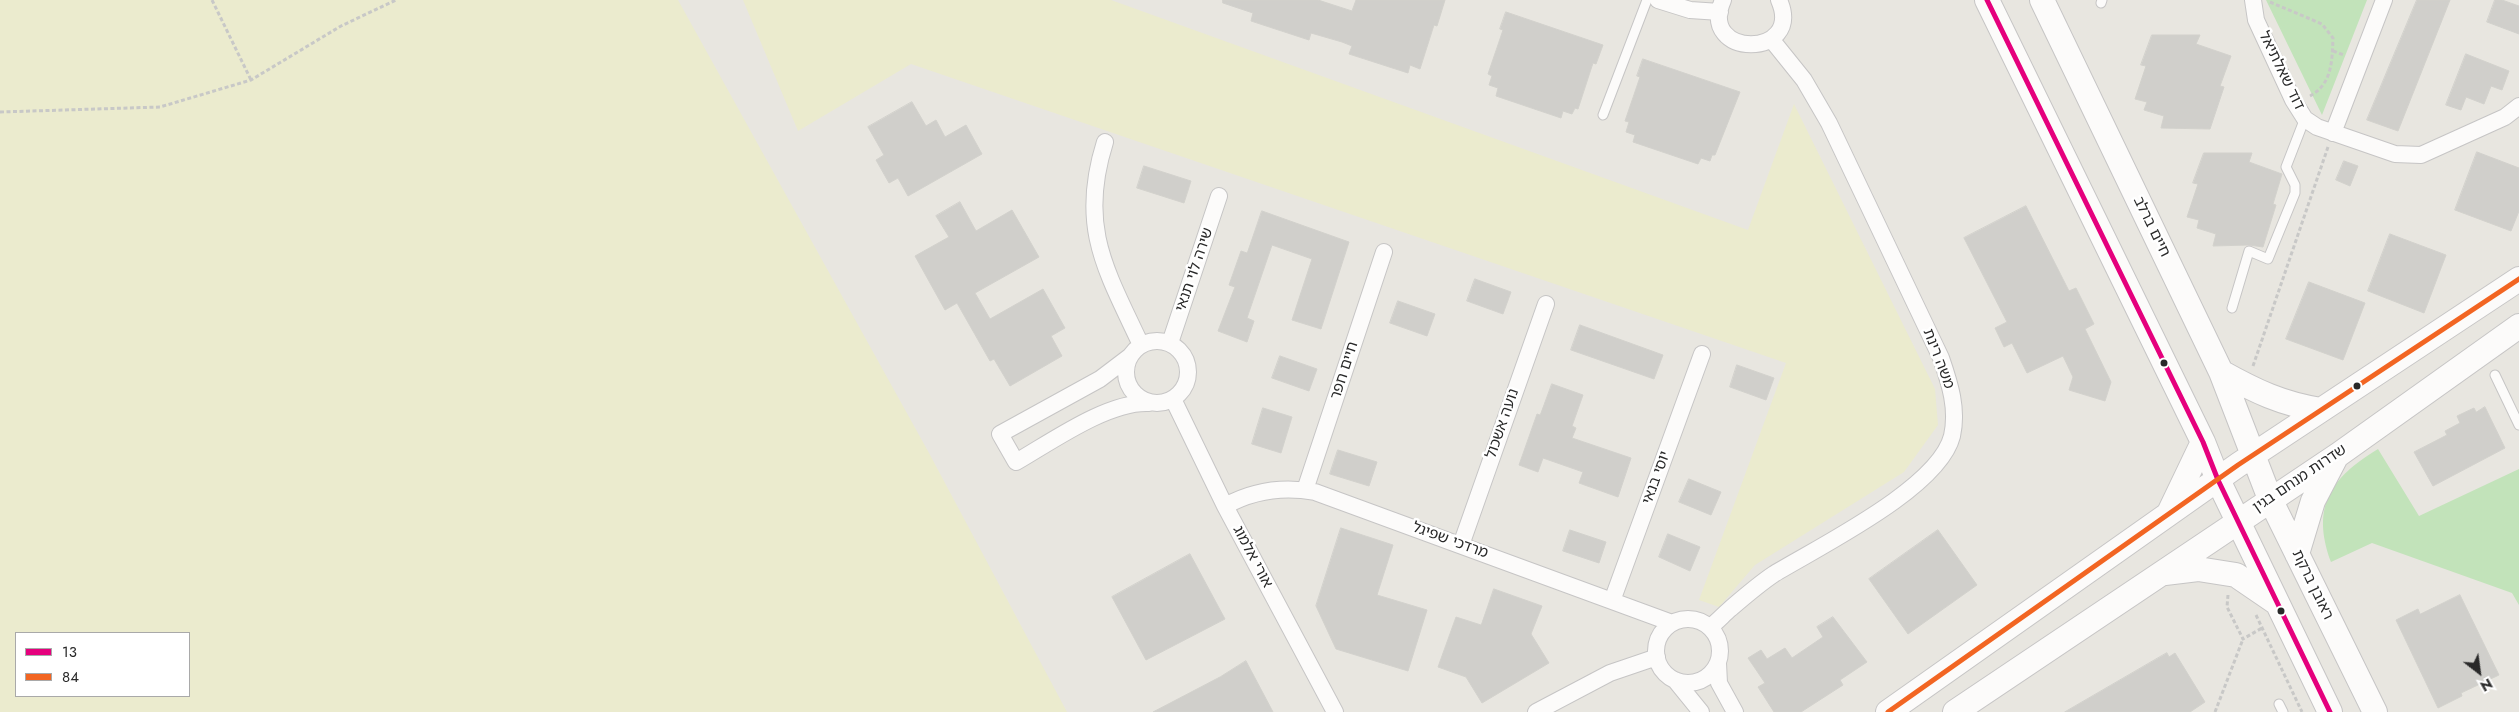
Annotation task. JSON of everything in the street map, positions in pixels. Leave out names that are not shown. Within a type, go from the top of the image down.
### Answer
[{"type":"street","points":[[1658,0],[1690,10],[1721,6],[1724,30],[1738,43],[1753,46],[1771,39],[1782,23],[1782,8],[1779,0]]},
{"type":"street","points":[[1987,0],[2203,442],[2218,480],[2330,712]]},
{"type":"street","name":"חיים ברלב","points":[[2042,0],[2221,372],[2253,456]]},
{"type":"street","name":"דוד שאלתיאל","points":[[2253,0],[2256,20],[2296,104],[2305,118],[2317,127],[2396,154],[2421,155],[2505,117],[2519,106]]},
{"type":"street","points":[[2333,133],[2384,0]]},
{"type":"street","name":"משה רינת","points":[[1710,627],[1772,576],[1886,506],[1922,480],[1945,453],[1951,438],[1954,421],[1954,403],[1941,358],[1833,132],[1804,80],[1771,39]]},
{"type":"street","points":[[1105,142],[1094,194],[1096,235],[1107,271],[1141,345]]},
{"type":"street","name":"שירה לוי תנאי","points":[[1170,343],[1219,196]]},
{"type":"street","name":"חיים חפר","points":[[1305,490],[1384,252]]},
{"type":"street","points":[[1888,712],[2218,480],[2519,279]]},
{"type":"street","name":"נועה אשכול","points":[[1460,545],[1546,304]]},
{"type":"street","name":"שדרות מנחם בגין","points":[[1955,712],[2338,454],[2519,326]]},
{"type":"street","points":[[1129,357],[1126,369],[1127,383],[1136,396],[1158,404],[1173,399],[1183,389],[1188,371],[1184,356],[1170,343],[1156,341],[1141,345],[1129,357],[1100,379],[1000,434],[1016,462],[1105,412],[1129,404],[1149,402]]},
{"type":"street","name":"יוסי בנאי","points":[[1612,601],[1702,354]]},
{"type":"street","points":[[2221,372],[2265,396],[2296,406],[2321,410]]},
{"type":"street","name":"אורי אלמוג","points":[[1173,399],[1226,506],[1335,712]]},
{"type":"street","points":[[2169,514],[2203,442]]},
{"type":"street","points":[[2296,554],[2314,501],[2338,454]]},
{"type":"street","name":"ראובן ברקת","points":[[2253,456],[2270,499],[2296,554],[2375,712]]},
{"type":"street","name":"מרדכי שפיגל","points":[[1226,506],[1246,496],[1266,490],[1285,488],[1324,494],[1672,623]]},
{"type":"street","points":[[2161,573],[2198,569],[2236,575],[2279,604]]},
{"type":"street","points":[[1701,712],[1675,680],[1663,671],[1657,657],[1659,638],[1672,623],[1692,619],[1710,627],[1720,644],[1718,663],[1720,683],[1735,712]]},
{"type":"street","points":[[1542,710],[1610,673],[1657,657]]},
{"type":"street","points":[[1675,680],[1690,683],[1699,680],[1712,672],[1718,663]]},
{"type":"lane","points":[[1603,115],[1647,0]]},
{"type":"lane","points":[[2232,308],[2249,251],[2268,259],[2295,193],[2295,185],[2286,167],[2305,118]]},
{"type":"lane","points":[[2495,375],[2519,425]]},
{"type":"path","points":[[212,0],[251,80]]},
{"type":"path","points":[[0,112],[160,108],[251,80],[341,26],[396,0]]},
{"type":"path","points":[[2265,0],[2322,24],[2334,38],[2332,65],[2321,90],[2296,104]]},
{"type":"path","points":[[2246,386],[2333,133]]},
{"type":"path","points":[[2230,574],[2227,607],[2243,639]]},
{"type":"path","points":[[2253,610],[2302,712]]},
{"type":"path","points":[[2215,712],[2243,639],[2262,628]]},
{"type":"shaded area","points":[[2266,0],[2367,0],[2322,115]]},
{"type":"shaded area","points":[[2378,449],[2419,516],[2519,469],[2519,605],[2512,593],[2372,543],[2331,562],[2325,543],[2323,525],[2324,510],[2329,496],[2348,471]]},
{"type":"sand","points":[[0,0],[678,0],[929,453],[1067,712],[0,712]]},
{"type":"sand","points":[[743,0],[1111,0],[1748,230],[1794,104],[1935,389],[1938,425],[1904,472],[1755,565],[1719,607],[1699,600],[1786,363],[911,64],[798,131]]},
{"type":"building","points":[[1223,0],[1318,0],[1352,11],[1356,0],[1445,0],[1437,26],[1434,25],[1420,69],[1410,65],[1408,73],[1349,54],[1352,46],[1342,42],[1311,33],[1309,40],[1251,21],[1253,13],[1223,3]]},
{"type":"building","points":[[2417,0],[2450,0],[2398,131],[2367,120]]},
{"type":"building","points":[[2495,0],[2502,0],[2519,6],[2519,34],[2487,22]]},
{"type":"building","points":[[1506,12],[1603,45],[1596,64],[1593,63],[1578,109],[1575,108],[1572,114],[1563,111],[1561,118],[1496,96],[1498,88],[1489,85],[1492,76],[1488,74],[1503,30],[1500,29]]},
{"type":"building","points":[[2152,35],[2200,35],[2196,44],[2231,56],[2220,86],[2224,87],[2210,129],[2161,128],[2164,116],[2144,110],[2147,102],[2135,99],[2146,66],[2141,65]]},
{"type":"building","points":[[2466,54],[2509,71],[2502,90],[2491,86],[2484,104],[2466,97],[2461,110],[2446,105]]},
{"type":"building","points":[[1643,59],[1740,92],[1715,155],[1712,155],[1710,161],[1701,158],[1698,164],[1633,142],[1635,135],[1626,132],[1629,122],[1625,121],[1640,77],[1637,76]]},
{"type":"building","points":[[912,102],[926,126],[936,120],[945,137],[966,125],[982,154],[908,196],[898,178],[889,183],[876,160],[884,155],[868,127]]},
{"type":"building","points":[[2477,152],[2519,168],[2519,211],[2511,231],[2455,210]]},
{"type":"building","points":[[2204,153],[2252,153],[2249,162],[2282,174],[2273,204],[2276,205],[2263,247],[2249,245],[2213,246],[2216,234],[2197,228],[2199,220],[2187,217],[2198,184],[2193,183]]},
{"type":"building","points":[[2344,161],[2358,166],[2350,186],[2336,180]]},
{"type":"building","points":[[1144,166],[1191,181],[1184,203],[1137,188]]},
{"type":"building","points":[[960,202],[976,231],[1012,210],[1039,257],[975,293],[990,319],[1043,289],[1065,328],[1051,336],[1062,356],[1010,386],[994,359],[990,361],[957,303],[945,310],[915,256],[949,237],[936,216]]},
{"type":"building","points":[[2026,206],[2069,291],[2076,288],[2094,324],[2085,329],[2111,382],[2105,401],[2069,390],[2073,377],[2063,356],[2027,373],[2012,343],[2004,347],[1995,328],[2007,322],[1964,238]]},
{"type":"building","points":[[1262,211],[1349,242],[1321,329],[1292,320],[1312,259],[1272,245],[1247,318],[1254,321],[1247,342],[1218,331],[1235,287],[1229,285],[1241,251],[1247,253]]},
{"type":"building","points":[[2390,234],[2446,255],[2424,313],[2368,291]]},
{"type":"building","points":[[1475,279],[1511,292],[1503,314],[1467,301]]},
{"type":"building","points":[[2309,282],[2365,303],[2343,360],[2286,339]]},
{"type":"building","points":[[1398,301],[1435,314],[1427,336],[1390,323]]},
{"type":"building","points":[[1580,325],[1663,355],[1654,379],[1571,350]]},
{"type":"building","points":[[1280,356],[1317,369],[1309,391],[1272,378]]},
{"type":"building","points":[[1737,365],[1774,378],[1766,400],[1730,387]]},
{"type":"building","points":[[1552,384],[1583,395],[1572,426],[1576,428],[1572,438],[1631,458],[1618,497],[1579,483],[1583,472],[1543,458],[1538,472],[1519,465],[1537,414],[1540,415]]},
{"type":"building","points":[[2485,407],[2505,448],[2433,486],[2414,452],[2447,435],[2445,431],[2460,423],[2457,416],[2474,408],[2476,412]]},
{"type":"building","points":[[1263,408],[1292,417],[1281,453],[1252,444]]},
{"type":"building","points":[[1338,450],[1377,462],[1369,486],[1330,474]]},
{"type":"building","points":[[1689,479],[1721,492],[1711,515],[1679,502]]},
{"type":"building","points":[[1341,528],[1393,545],[1377,595],[1427,610],[1408,671],[1336,649],[1316,606]]},
{"type":"building","points":[[1570,530],[1606,542],[1599,563],[1563,551]]},
{"type":"building","points":[[1938,530],[1977,585],[1908,634],[1869,579]]},
{"type":"building","points":[[1668,534],[1700,547],[1690,571],[1659,557]]},
{"type":"building","points":[[1190,554],[1225,619],[1146,660],[1112,597]]},
{"type":"building","points":[[1494,589],[1542,606],[1531,634],[1549,663],[1482,703],[1466,677],[1438,667],[1456,617],[1481,625]]},
{"type":"building","points":[[2460,595],[2499,675],[2461,693],[2462,696],[2438,708],[2396,620],[2418,609],[2420,614]]},
{"type":"building","points":[[1833,617],[1867,662],[1840,680],[1843,685],[1801,712],[1774,712],[1758,687],[1765,683],[1748,658],[1761,650],[1767,659],[1785,648],[1792,658],[1823,637],[1817,627]]},
{"type":"building","points":[[2167,653],[2169,657],[2175,653],[2205,702],[2190,712],[2065,712]]},
{"type":"building","points":[[1246,661],[1273,712],[1153,712],[1220,677]]},
{"type":"transit line","name":"13","points":[[1987,0],[2203,442],[2218,480],[2330,712]]},
{"type":"transit line","name":"84","points":[[1888,712],[2238,465],[2519,279]]}]
